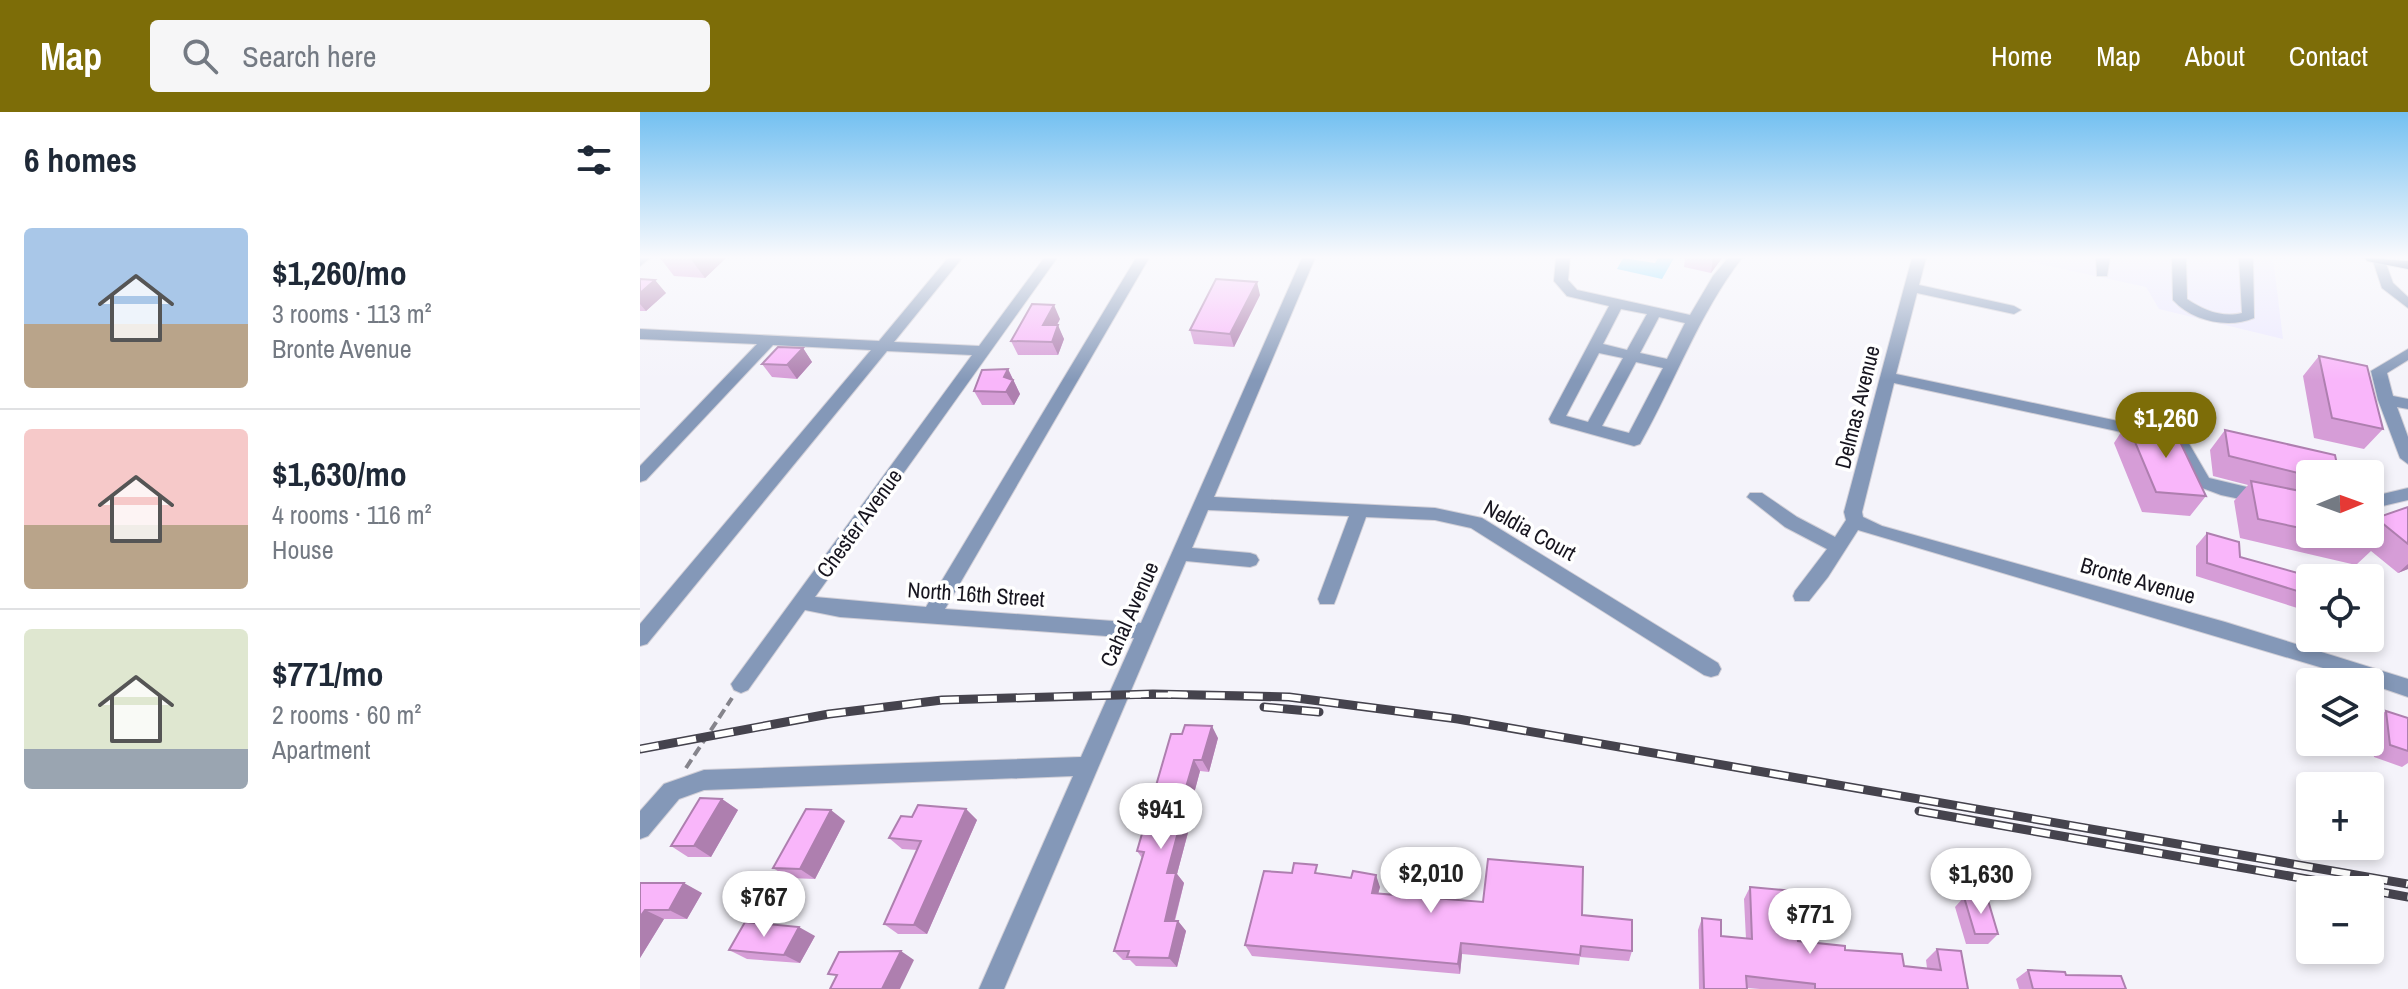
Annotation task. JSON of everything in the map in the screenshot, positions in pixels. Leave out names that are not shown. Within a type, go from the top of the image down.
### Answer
[{"type":"street","points":[[640,638],[923,299]]},
{"type":"street","name":"Chester Avenue","points":[[741,684],[1022,299]]},
{"type":"street","points":[[931,615],[1119,299]]},
{"type":"street","name":"Cahal Avenue","points":[[991,989],[1291,299]]},
{"type":"street","points":[[1596,299],[1694,320]]},
{"type":"street","points":[[1617,304],[1557,419],[1634,440],[1706,299]]},
{"type":"street","name":"Delmas Avenue","points":[[1855,521],[1853,512],[1908,299]]},
{"type":"street","points":[[1964,299],[2014,310]]},
{"type":"street","points":[[2180,299],[2196,311],[2233,319],[2249,315],[2248,299]]},
{"type":"street","points":[[1593,428],[1655,312]]},
{"type":"street","points":[[640,334],[985,351]]},
{"type":"street","points":[[640,476],[768,342]]},
{"type":"street","points":[[1594,347],[1671,365]]},
{"type":"street","points":[[2405,359],[2379,371],[2386,400],[2408,458]]},
{"type":"street","points":[[1887,377],[2178,439],[2203,482],[2221,489],[2296,505]]},
{"type":"street","points":[[2386,400],[2408,404]]},
{"type":"street","points":[[2384,500],[2408,494]]},
{"type":"street","points":[[1756,497],[1791,522],[1837,546]]},
{"type":"street","name":"Neldia Court","points":[[1204,503],[1435,514],[1476,523],[1711,669]]},
{"type":"street","points":[[1327,599],[1360,511]]},
{"type":"street","points":[[1802,596],[1822,572],[1855,521]]},
{"type":"street","name":"Bronte Avenue","points":[[1855,521],[1877,531],[2225,630],[2408,688]]},
{"type":"street","points":[[1182,554],[1250,560]]},
{"type":"street","name":"North 16th Street","points":[[801,602],[840,609],[1147,631]]},
{"type":"street","points":[[640,828],[672,791],[704,780],[1090,766]]},
{"type":"path","points":[[672,791],[741,684]]},
{"type":"shaded area","points":[[2153,299],[2278,299],[2283,339],[2159,309]]},
{"type":"building","points":[[1206,299],[1248,299],[1230,334],[1190,330]]},
{"type":"building","points":[[1032,304],[1054,305],[1043,325],[1058,325],[1052,342],[1011,341]]},
{"type":"building","points":[[778,347],[803,348],[787,365],[762,364]]},
{"type":"building","points":[[2319,356],[2367,366],[2383,429],[2332,418]]},
{"type":"building","points":[[1008,369],[1004,377],[1013,380],[1006,392],[974,391],[982,370]]},
{"type":"building","points":[[2127,423],[2173,427],[2206,496],[2156,492]]},
{"type":"building","points":[[2225,430],[2335,455],[2336,460],[2296,460],[2296,473],[2229,456]]},
{"type":"building","points":[[2251,481],[2296,490],[2296,527],[2258,519]]},
{"type":"building","points":[[2408,507],[2408,544],[2384,524],[2384,515]]},
{"type":"building","points":[[2207,533],[2239,542],[2240,557],[2296,573],[2296,591],[2207,563]]},
{"type":"building","points":[[2386,711],[2408,718],[2408,751],[2390,745]]},
{"type":"building","points":[[1185,725],[1212,726],[1202,760],[1194,760],[1167,873],[1176,873],[1165,921],[1178,921],[1169,958],[1127,957],[1129,951],[1114,951],[1144,852],[1137,851],[1171,734],[1182,734]]},
{"type":"building","points":[[700,798],[722,799],[694,846],[671,846]]},
{"type":"building","points":[[918,805],[966,809],[914,925],[884,924],[921,841],[889,838],[901,816],[912,817]]},
{"type":"building","points":[[806,809],[831,810],[800,869],[773,868]]},
{"type":"building","points":[[1488,859],[1583,867],[1582,915],[1632,920],[1632,951],[1581,946],[1580,955],[1461,943],[1458,964],[1245,945],[1264,871],[1292,873],[1294,863],[1317,865],[1315,873],[1351,878],[1353,871],[1376,875],[1372,893],[1483,902]]},
{"type":"building","points":[[640,883],[684,883],[669,910],[645,910],[640,917]]},
{"type":"building","points":[[1750,887],[1794,891],[1798,941],[1845,946],[1845,950],[1902,954],[1904,966],[1941,970],[1937,949],[1961,951],[1968,989],[1815,989],[1815,984],[1746,976],[1747,989],[1704,989],[1702,918],[1721,920],[1721,936],[1752,939]]},
{"type":"building","points":[[1964,897],[1987,897],[1998,934],[1975,934]]},
{"type":"building","points":[[745,922],[799,927],[784,955],[729,950]]},
{"type":"building","points":[[901,951],[882,989],[830,989],[837,975],[828,974],[839,952]]},
{"type":"building","points":[[2028,970],[2065,972],[2066,975],[2121,976],[2126,989],[2033,989]]},
{"type":"railway","points":[[640,749],[829,714],[942,700],[1153,694],[1289,697],[1458,719],[2408,884]]},
{"type":"railway","points":[[1126,695],[1188,695]]},
{"type":"railway","points":[[1264,707],[1319,712]]},
{"type":"railway","points":[[1919,811],[2296,877]]},
{"type":"railway","points":[[2384,893],[2408,897]]}]
